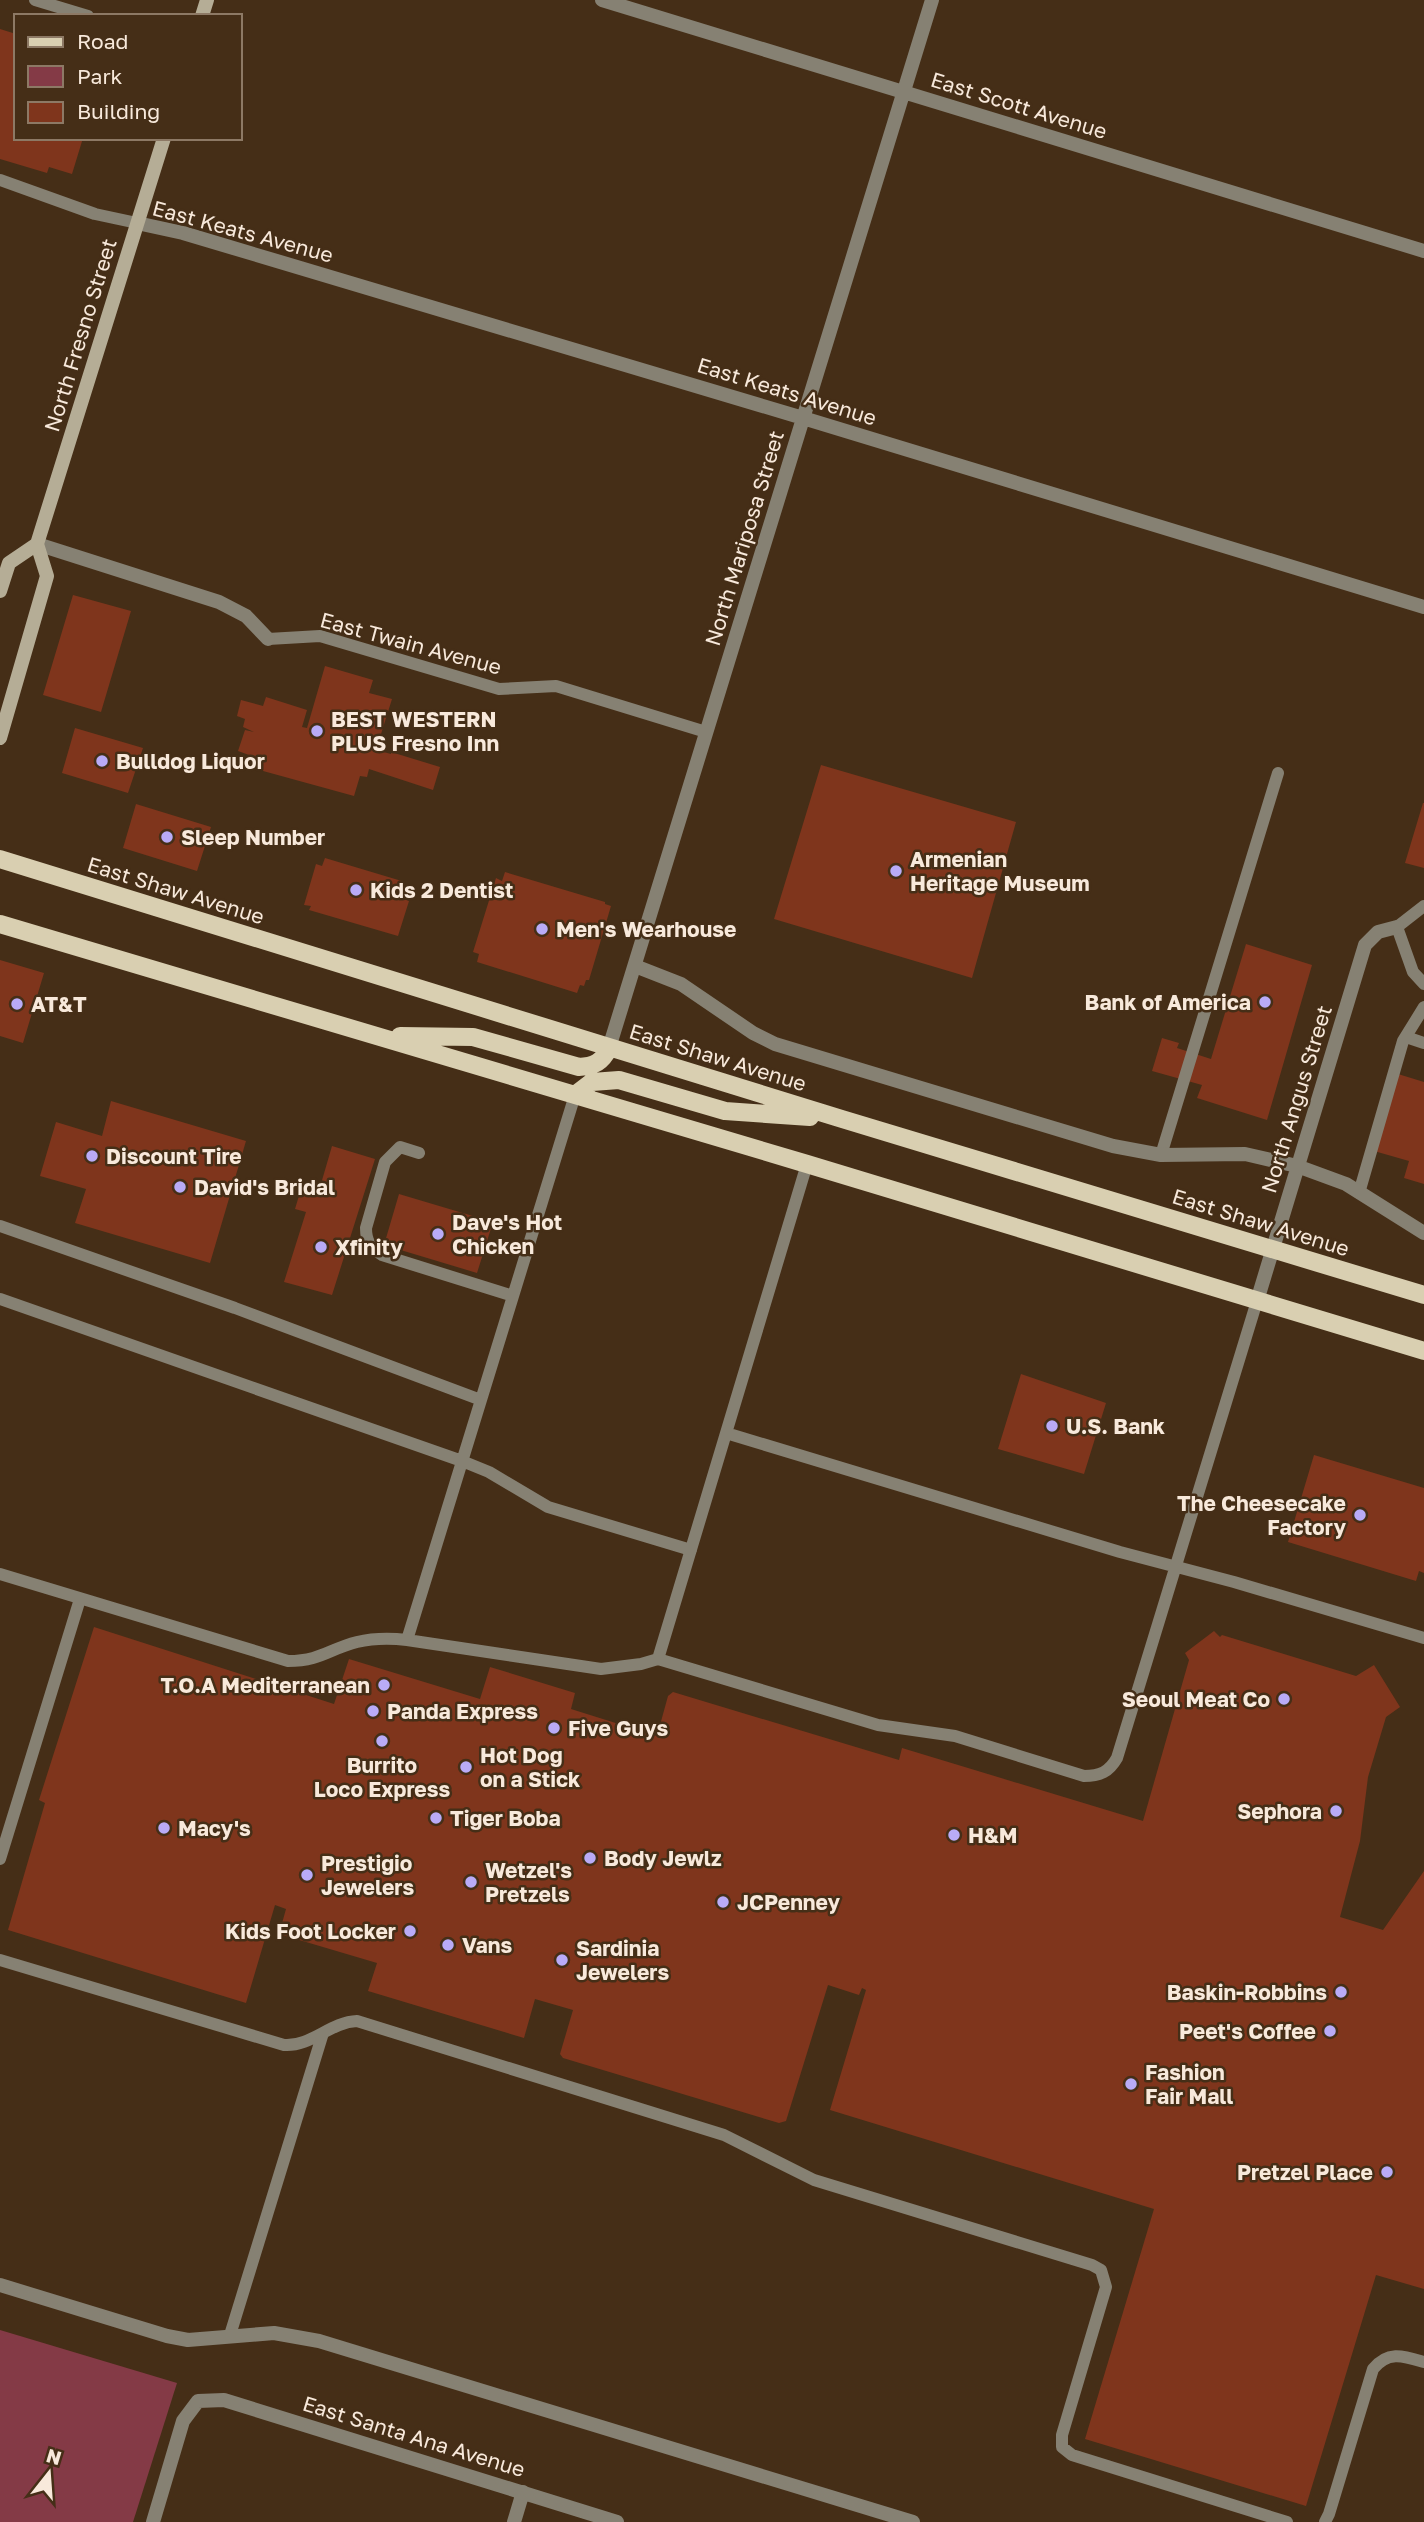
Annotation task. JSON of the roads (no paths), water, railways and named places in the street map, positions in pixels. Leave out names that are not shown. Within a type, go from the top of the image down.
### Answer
[{"type":"main road","name":"North Fresno Street","points":[[37,544],[163,140]]},
{"type":"main road","points":[[0,591],[9,563],[37,544],[47,576],[0,738]]},
{"type":"main road","name":"East Shaw Avenue","points":[[0,859],[609,1048],[1424,1295]]},
{"type":"main road","points":[[0,923],[1424,1351]]},
{"type":"main road","points":[[379,1036],[473,1037],[579,1067],[593,1066],[603,1059],[609,1048]]},
{"type":"main road","points":[[575,1095],[592,1082],[619,1080],[725,1111],[842,1119]]},
{"type":"street","name":"East Scott Avenue","points":[[602,0],[1424,251]]},
{"type":"street","name":"North Mariposa Street","points":[[609,1048],[932,0]]},
{"type":"street","name":"East Keats Avenue","points":[[136,223],[196,237],[1424,607]]},
{"type":"street","name":"East Twain Avenue","points":[[37,544],[219,602],[246,616],[268,639]]},
{"type":"street","name":"North Angus Street","points":[[1257,1301],[1366,945],[1378,932],[1397,927]]},
{"type":"street","points":[[635,966],[681,984],[753,1033],[775,1044],[1113,1146],[1161,1155],[1245,1154],[1297,1166],[1333,1178],[1424,1233]]},
{"type":"street","points":[[0,2285],[188,2340],[274,2333],[319,2341],[914,2522]]},
{"type":"street","name":"East Santa Ana Avenue","points":[[153,2522],[183,2421],[198,2401],[225,2400],[617,2522]]},
{"type":"street","points":[[514,2522],[523,2492]]},
{"type":"lane","points":[[35,0],[81,14]]},
{"type":"lane","points":[[0,180],[95,214],[136,223]]},
{"type":"lane","name":"East Twain Avenue","points":[[268,639],[320,636],[499,689],[556,686],[706,732]]},
{"type":"lane","points":[[1161,1155],[1278,773]]},
{"type":"lane","points":[[1424,906],[1397,927],[1413,972],[1424,984]]},
{"type":"lane","points":[[1359,1193],[1374,1135],[1406,1037],[1424,1007]]},
{"type":"lane","points":[[1406,1037],[1424,1043]]},
{"type":"lane","points":[[407,1640],[575,1095]]},
{"type":"lane","points":[[419,1153],[400,1147],[385,1162],[366,1228],[366,1237],[372,1248],[382,1255],[513,1296]]},
{"type":"lane","points":[[658,1659],[807,1164]]},
{"type":"lane","points":[[0,1226],[222,1304],[481,1400]]},
{"type":"lane","points":[[0,1299],[462,1461],[489,1472],[548,1507],[691,1550]]},
{"type":"lane","points":[[0,1574],[288,1661],[311,1660],[367,1640],[407,1640],[601,1669],[658,1659],[878,1726],[955,1736],[1084,1776],[1095,1776],[1106,1772],[1117,1758],[1257,1301]]},
{"type":"lane","points":[[726,1433],[1175,1568],[1234,1582],[1424,1638]]},
{"type":"lane","points":[[0,1859],[80,1599]]},
{"type":"lane","points":[[0,1960],[284,2045],[299,2044],[338,2024],[357,2021],[724,2135],[814,2180],[1092,2265],[1101,2270],[1106,2287],[1062,2435],[1062,2446],[1072,2455],[1287,2522]]},
{"type":"lane","points":[[230,2335],[323,2033]]},
{"type":"lane","points":[[1325,2522],[1373,2369],[1379,2362],[1393,2355],[1424,2362]]},
{"type":"place","name":"BEST WESTERN PLUS Fresno Inn","points":[[317,731]]},
{"type":"place","name":"Bulldog Liquor","points":[[102,761]]},
{"type":"place","name":"Sleep Number","points":[[167,837]]},
{"type":"place","name":"Armenian Heritage Museum","points":[[896,871]]},
{"type":"place","name":"Kids 2 Dentist","points":[[356,890]]},
{"type":"place","name":"Men's Wearhouse","points":[[542,929]]},
{"type":"place","name":"Bank of America","points":[[1265,1002]]},
{"type":"place","name":"AT&T","points":[[17,1004]]},
{"type":"place","name":"Discount Tire","points":[[92,1156]]},
{"type":"place","name":"David's Bridal","points":[[180,1187]]},
{"type":"place","name":"Dave's Hot Chicken","points":[[438,1234]]},
{"type":"place","name":"Xfinity","points":[[321,1247]]},
{"type":"place","name":"U.S. Bank","points":[[1052,1426]]},
{"type":"place","name":"The Cheesecake Factory","points":[[1360,1515]]},
{"type":"place","name":"T.O.A Mediterranean","points":[[384,1685]]},
{"type":"place","name":"Seoul Meat Co","points":[[1284,1699]]},
{"type":"place","name":"Panda Express","points":[[373,1711]]},
{"type":"place","name":"Five Guys","points":[[554,1728]]},
{"type":"place","name":"Burrito Loco Express","points":[[382,1741]]},
{"type":"place","name":"Hot Dog on a Stick","points":[[466,1767]]},
{"type":"place","name":"Sephora","points":[[1336,1811]]},
{"type":"place","name":"Tiger Boba","points":[[436,1818]]},
{"type":"place","name":"Macy's","points":[[164,1828]]},
{"type":"place","name":"H&M","points":[[954,1835]]},
{"type":"place","name":"Body Jewlz","points":[[590,1858]]},
{"type":"place","name":"Prestigio Jewelers","points":[[307,1875]]},
{"type":"place","name":"Wetzel's Pretzels","points":[[471,1882]]},
{"type":"place","name":"JCPenney","points":[[723,1902]]},
{"type":"place","name":"Kids Foot Locker","points":[[410,1931]]},
{"type":"place","name":"Vans","points":[[448,1945]]},
{"type":"place","name":"Sardinia Jewelers","points":[[562,1960]]},
{"type":"place","name":"Baskin-Robbins","points":[[1341,1992]]},
{"type":"place","name":"Peet's Coffee","points":[[1330,2031]]},
{"type":"place","name":"Fashion Fair Mall","points":[[1131,2084]]},
{"type":"place","name":"Pretzel Place","points":[[1387,2172]]}]
